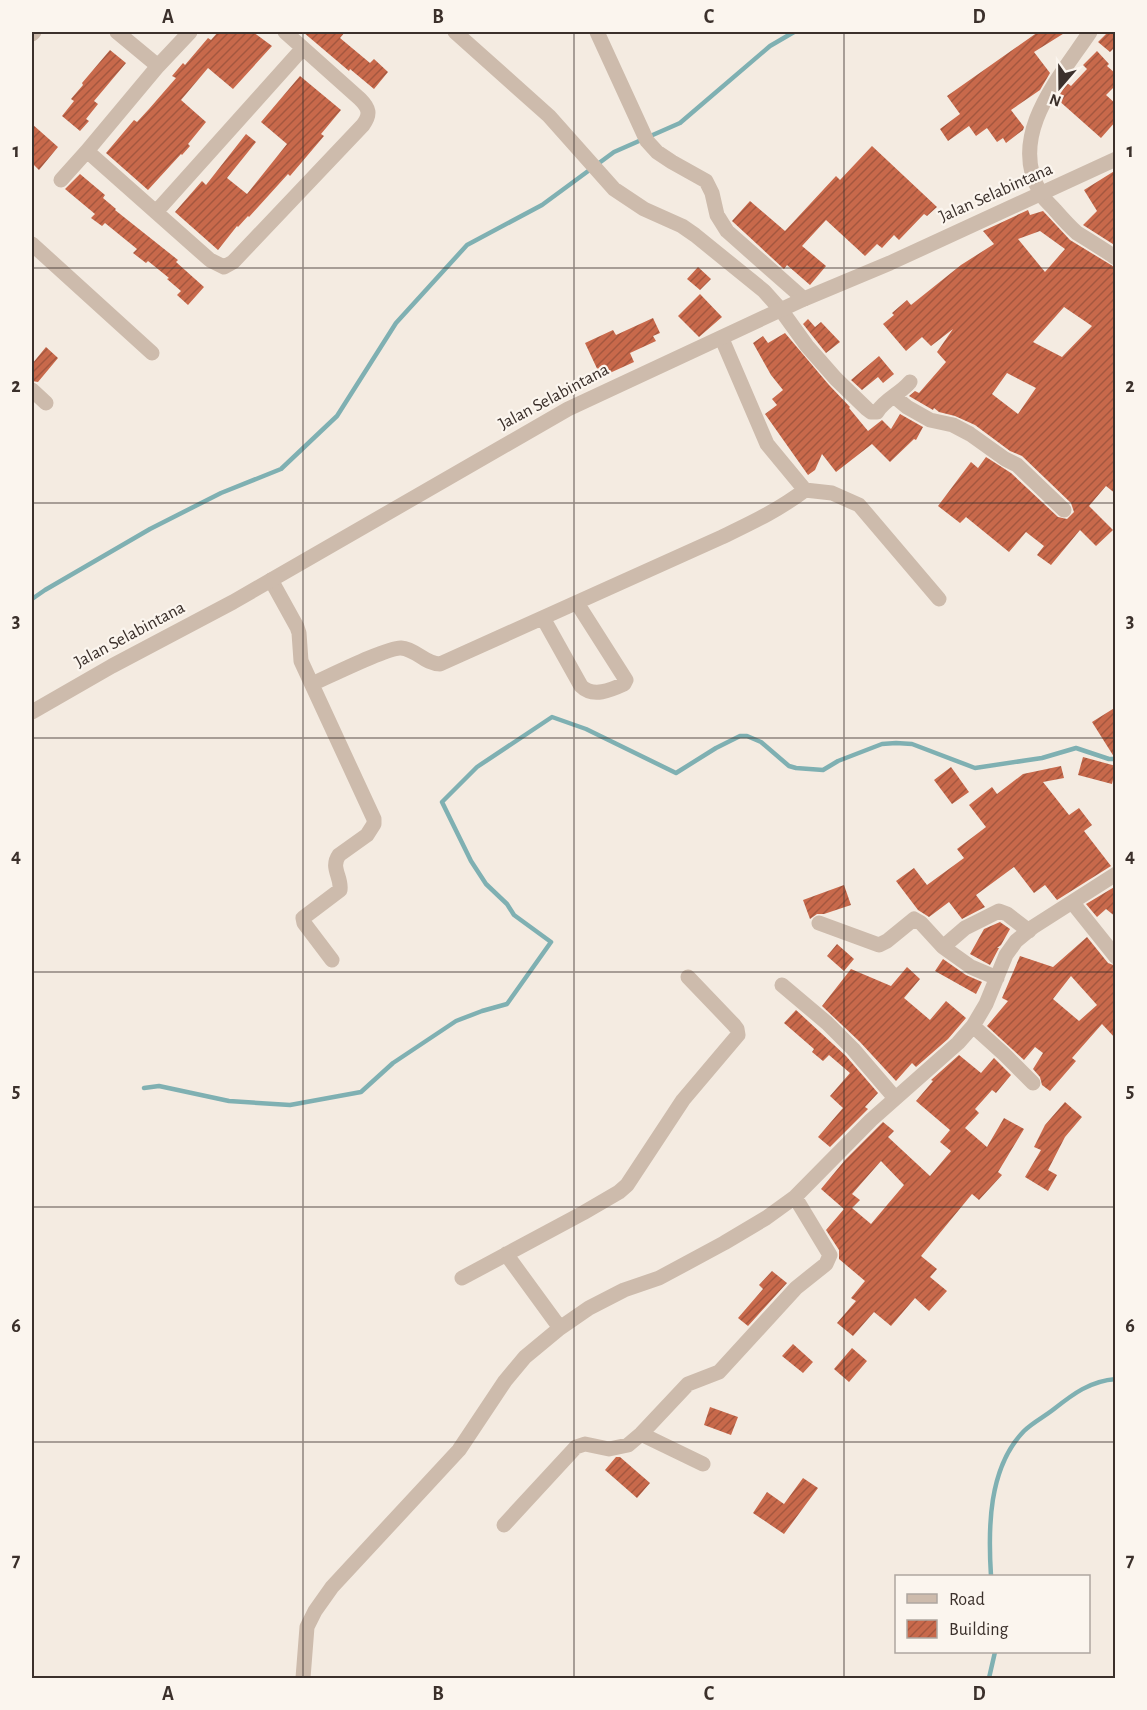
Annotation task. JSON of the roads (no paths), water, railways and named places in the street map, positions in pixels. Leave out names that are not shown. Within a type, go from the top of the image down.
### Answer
[{"type":"street","points":[[117,32],[158,66]]},
{"type":"street","points":[[61,180],[190,32]]},
{"type":"street","points":[[87,151],[210,260],[220,266],[229,266],[363,125],[369,113],[365,104],[285,32]]},
{"type":"street","points":[[455,32],[549,116],[614,189],[644,209],[682,226],[764,291],[807,346],[867,409],[877,412],[885,402],[895,397],[910,382]]},
{"type":"street","points":[[597,32],[647,141],[657,152],[706,181],[712,193],[717,215],[727,231],[804,299]]},
{"type":"street","points":[[1090,32],[1047,94],[1033,127],[1029,165],[1040,194],[1077,232],[1116,258]]},
{"type":"street","points":[[156,212],[303,48]]},
{"type":"street","name":"Jalan Selabintana","points":[[32,712],[271,580],[568,409],[804,299],[890,263],[1116,159]]},
{"type":"street","points":[[32,244],[152,353]]},
{"type":"street","points":[[722,339],[767,444],[805,490],[843,496],[859,505],[939,598]]},
{"type":"street","points":[[32,390],[46,403]]},
{"type":"street","points":[[895,397],[930,420],[953,425],[970,434],[1017,465],[1065,510]]},
{"type":"street","points":[[312,684],[398,647],[416,653],[434,664],[440,663],[762,518],[789,503],[805,490]]},
{"type":"street","points":[[271,580],[297,627],[301,661],[371,812],[374,824],[367,835],[336,860],[334,864],[341,882],[339,890],[303,918],[304,923],[332,960]]},
{"type":"street","points":[[543,618],[586,691],[592,693],[624,684],[626,680],[577,603]]},
{"type":"street","points":[[303,1678],[307,1628],[315,1611],[332,1587],[459,1450],[505,1381],[525,1357],[589,1308],[615,1294],[659,1278],[724,1243],[766,1218],[795,1197],[871,1120],[973,1026],[986,1004],[1011,947],[1029,931],[1116,874]]},
{"type":"street","points":[[1072,902],[1116,957]]},
{"type":"street","points":[[943,947],[965,928],[996,911],[1005,912],[1029,931]]},
{"type":"street","points":[[819,923],[879,945],[911,920],[917,920],[943,947],[971,967],[996,978]]},
{"type":"street","points":[[462,1278],[619,1192],[627,1185],[683,1100],[737,1037],[737,1029],[688,977]]},
{"type":"street","points":[[782,985],[853,1049],[895,1098]]},
{"type":"street","points":[[973,1026],[1033,1083]]},
{"type":"street","points":[[504,1525],[576,1447],[585,1444],[609,1449],[620,1448],[642,1434],[688,1384],[719,1372],[796,1288],[829,1259],[830,1255],[795,1197]]},
{"type":"street","points":[[506,1254],[560,1328]]},
{"type":"street","points":[[642,1434],[703,1464]]},
{"type":"waterway","points":[[32,599],[150,529],[221,493],[281,469],[337,416],[396,323],[467,245],[542,205],[614,152],[680,123],[770,46],[794,32]]},
{"type":"waterway","points":[[144,1088],[159,1086],[229,1101],[290,1105],[361,1092],[393,1063],[456,1021],[507,1004],[551,942],[514,915],[507,904],[486,884],[471,861],[442,802],[477,767],[552,717],[586,729],[676,773],[740,736],[747,736],[761,742],[789,766],[823,770],[838,761],[882,744],[896,743],[912,744],[975,768],[1042,758],[1076,748],[1109,759],[1116,759]]},
{"type":"waterway","points":[[991,1575],[990,1539],[993,1500],[1003,1463],[1012,1446],[1027,1428],[1075,1393],[1098,1382],[1116,1379]]},
{"type":"waterway","points":[[989,1678],[995,1653]]}]
